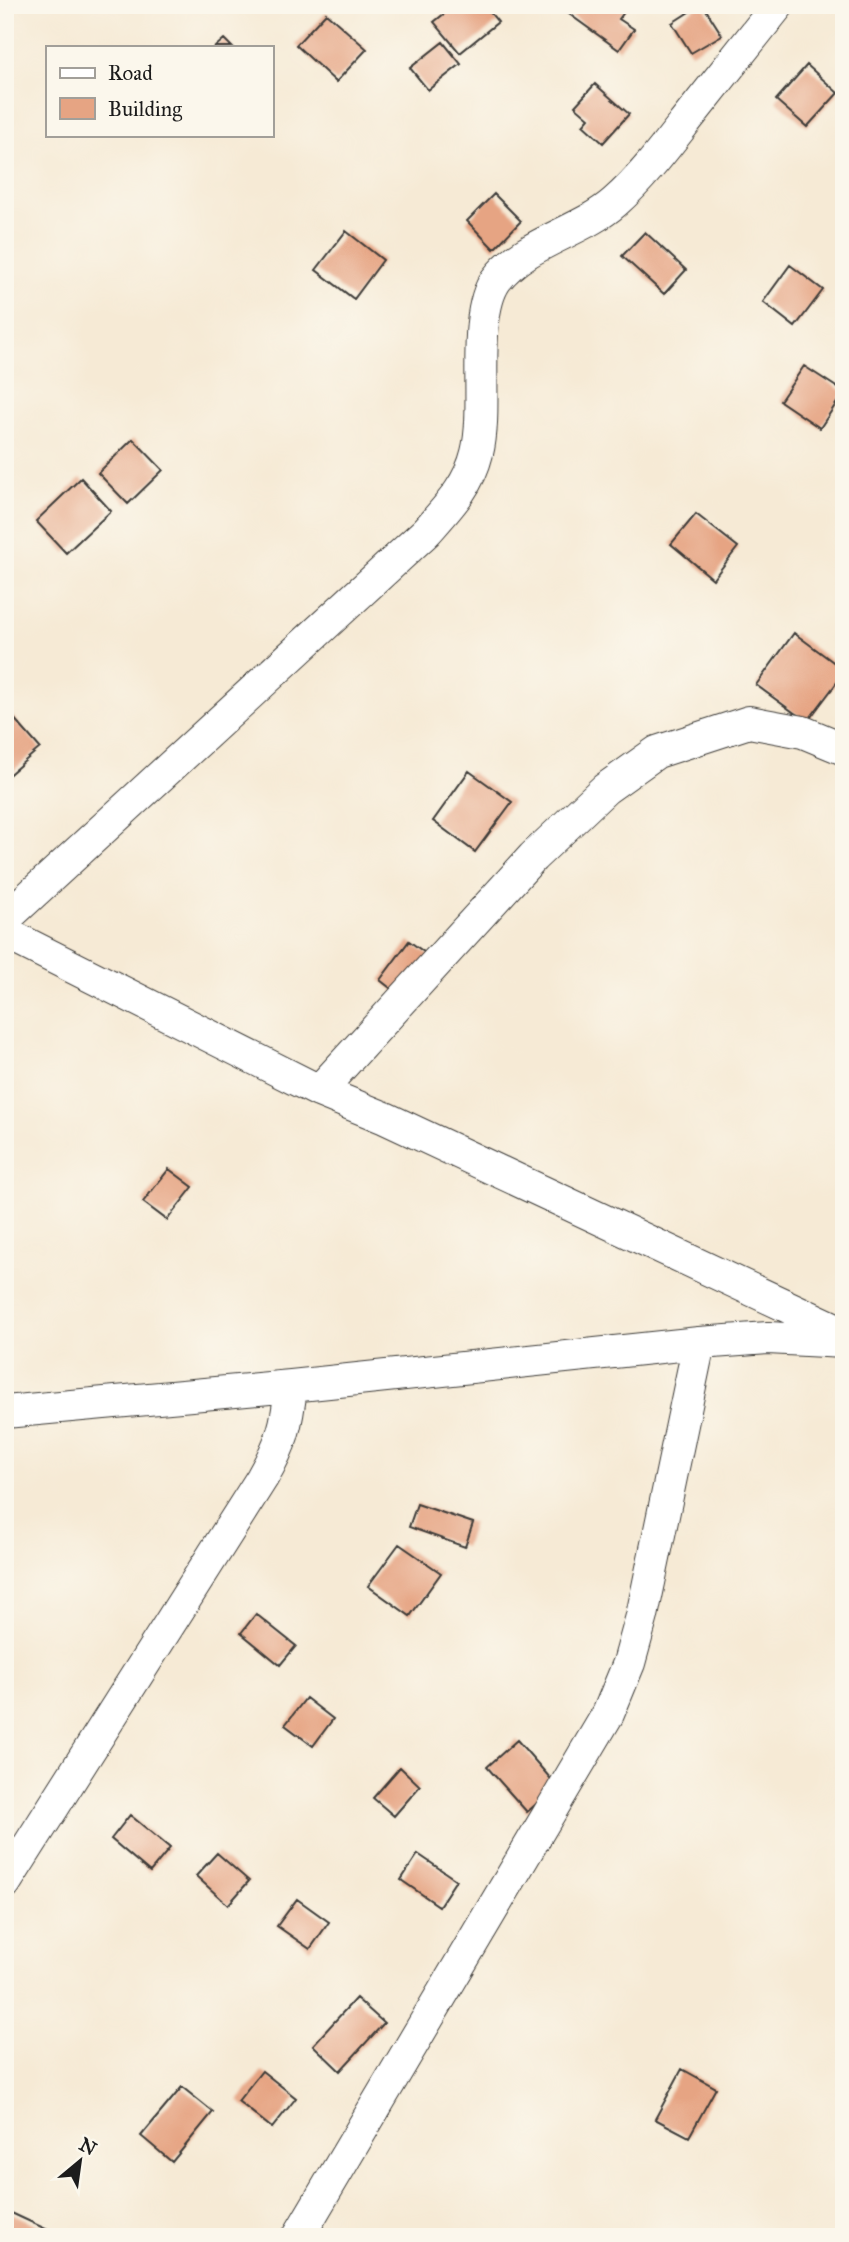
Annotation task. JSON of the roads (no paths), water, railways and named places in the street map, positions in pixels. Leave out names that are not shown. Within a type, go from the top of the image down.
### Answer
[{"type":"street","points":[[5,919],[426,532],[461,491],[477,453],[484,308],[495,282],[515,260],[590,220],[616,202],[664,148],[778,5]]},
{"type":"street","points":[[318,1091],[533,857],[605,789],[657,752],[749,722],[803,732],[844,749]]},
{"type":"street","points":[[5,933],[318,1091],[385,1118],[844,1333]]},
{"type":"street","points":[[5,1412],[291,1386],[699,1343],[768,1338],[844,1342]]},
{"type":"street","points":[[298,2237],[608,1714],[628,1663],[642,1616],[699,1343]]},
{"type":"street","points":[[5,1883],[281,1446],[291,1386]]}]
